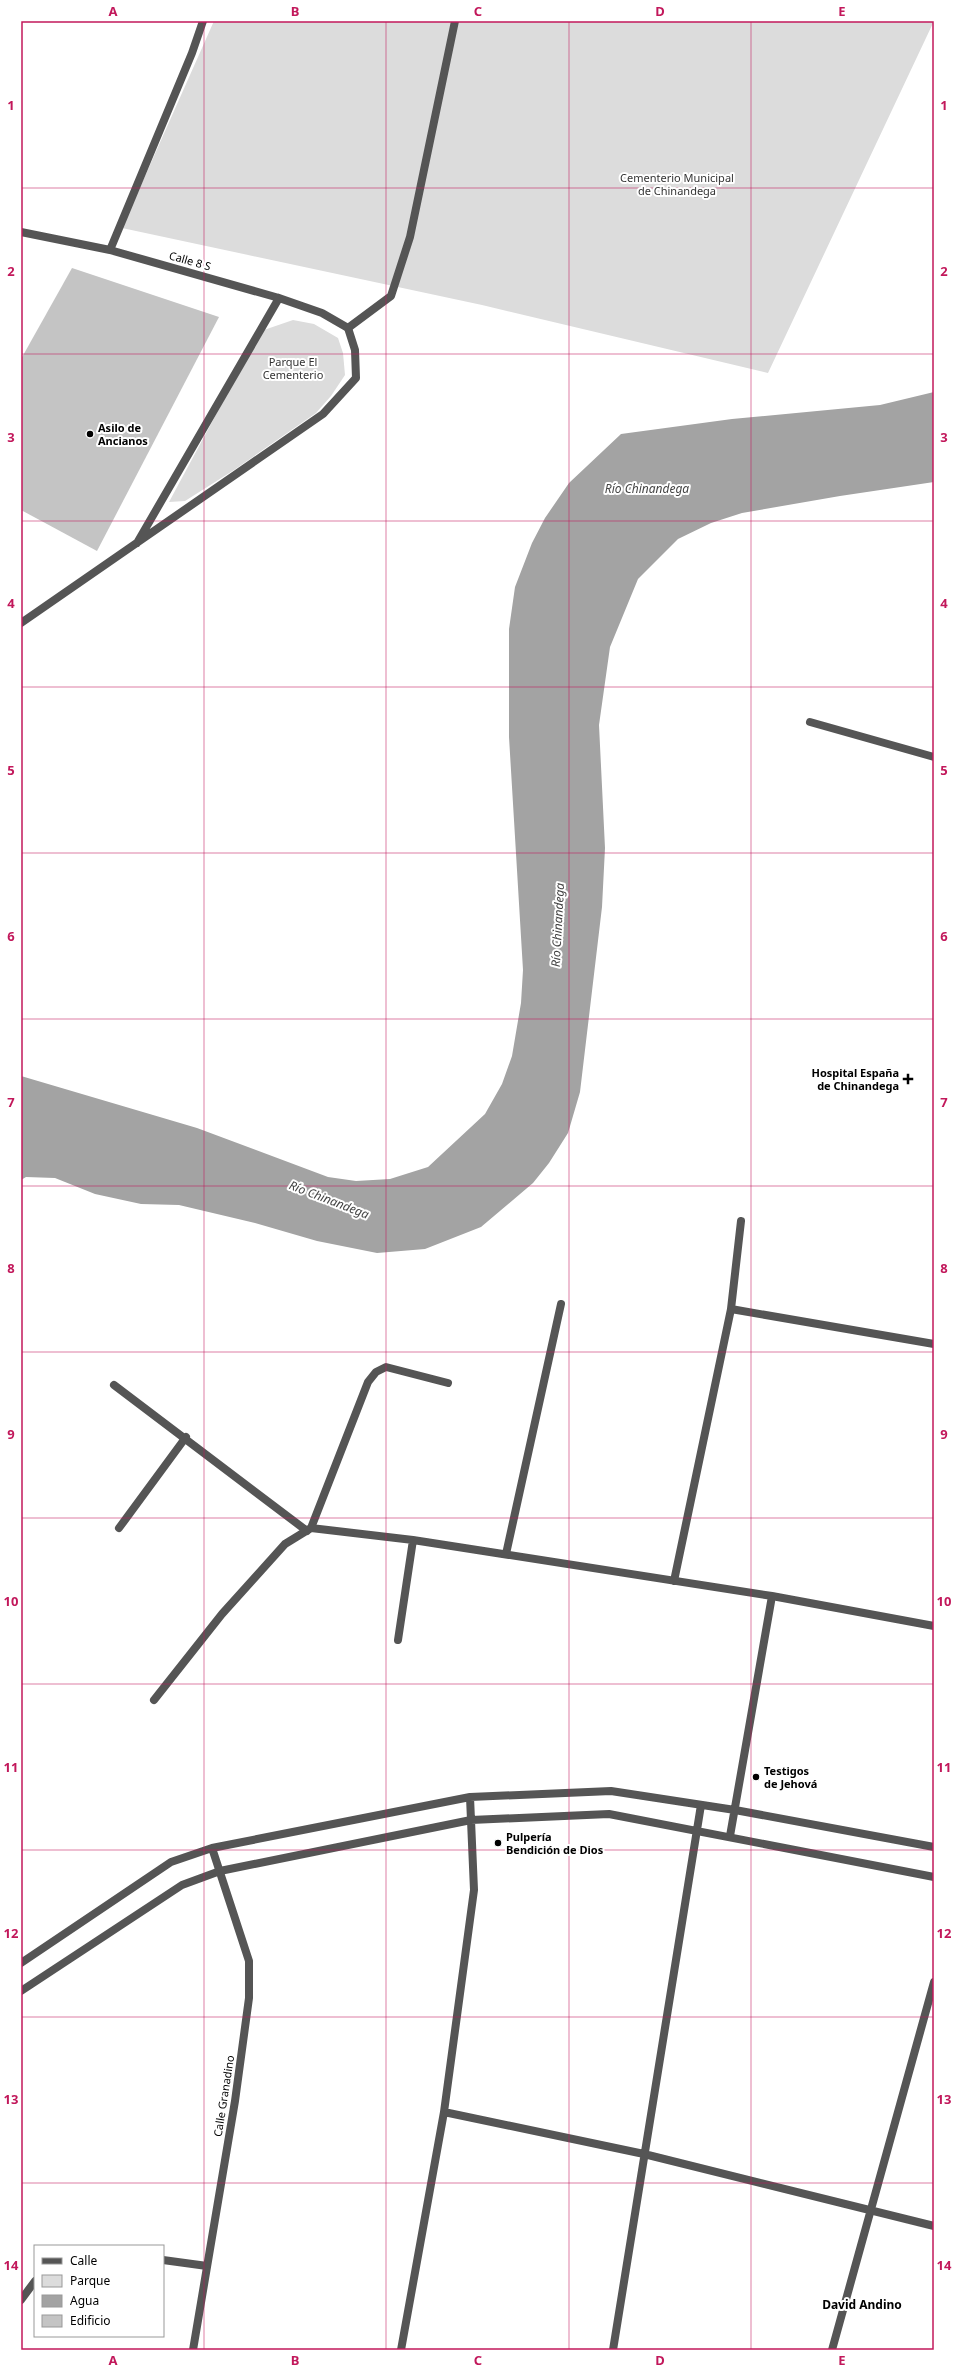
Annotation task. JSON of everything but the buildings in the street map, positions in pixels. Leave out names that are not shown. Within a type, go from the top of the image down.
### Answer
[{"type":"street","points":[[110,250],[192,53],[203,21]]},
{"type":"street","points":[[21,623],[323,414],[356,378],[355,350],[348,328],[391,296],[410,237],[455,21]]},
{"type":"street","name":"Calle 8 S","points":[[21,232],[110,250],[279,298],[322,313],[348,328]]},
{"type":"street","points":[[136,544],[279,298]]},
{"type":"street","points":[[810,722],[934,757]]},
{"type":"street","points":[[674,1581],[731,1310],[741,1221]]},
{"type":"street","points":[[506,1554],[561,1304]]},
{"type":"street","points":[[731,1310],[934,1344]]},
{"type":"street","points":[[154,1700],[227,1608],[285,1544],[309,1529],[368,1382],[376,1372],[386,1367],[448,1383]]},
{"type":"street","points":[[114,1385],[309,1529],[413,1540],[506,1554],[772,1596],[934,1626]]},
{"type":"street","points":[[119,1528],[186,1437]]},
{"type":"street","points":[[398,1640],[413,1540]]},
{"type":"street","points":[[730,1836],[772,1596]]},
{"type":"street","points":[[21,1963],[171,1862],[212,1848],[470,1797],[611,1791],[735,1810],[934,1847]]},
{"type":"street","points":[[401,2350],[444,2112],[474,1890],[470,1797]]},
{"type":"street","points":[[613,2350],[701,1806]]},
{"type":"street","points":[[21,1991],[182,1886],[220,1871],[471,1820],[609,1814],[730,1836],[934,1877]]},
{"type":"street","name":"Calle Granadino","points":[[193,2350],[235,2101],[249,1998],[249,1961],[212,1848]]},
{"type":"street","points":[[832,2350],[934,1982]]},
{"type":"street","points":[[444,2112],[644,2154],[871,2209],[934,2226]]},
{"type":"street","points":[[164,2260],[207,2266]]},
{"type":"street","points":[[21,2300],[34,2282]]},
{"type":"green space","name":"Cementerio Municipal de Chinandega","points":[[214,21],[934,21],[768,373],[482,305],[122,228]]},
{"type":"green space","name":"Parque El Cementerio","points":[[293,320],[314,324],[338,338],[343,353],[345,375],[331,396],[316,413],[234,470],[185,501],[169,502],[261,331]]},
{"type":"water","name":"Río Chinandega","points":[[934,392],[934,482],[742,513],[711,523],[678,539],[638,579],[610,647],[599,725],[605,848],[602,907],[580,1092],[568,1133],[549,1163],[533,1183],[481,1227],[425,1249],[377,1253],[317,1241],[255,1223],[179,1205],[141,1204],[95,1194],[55,1178],[26,1177],[21,1180],[21,1076],[197,1128],[328,1177],[356,1181],[390,1179],[428,1167],[485,1114],[502,1084],[512,1056],[521,1003],[523,970],[509,737],[509,629],[515,587],[532,543],[545,518],[569,483],[621,434],[732,419],[880,405]]},
{"type":"place","name":"Asilo de Ancianos","points":[[90,434]]},
{"type":"place","name":"Hospital España de Chinandega","points":[[908,1079]]},
{"type":"place","name":"Testigos de Jehová","points":[[756,1777]]},
{"type":"place","name":"Pulpería Bendición de Dios","points":[[498,1843]]},
{"type":"district","name":"David Andino","points":[[862,2305]]}]
